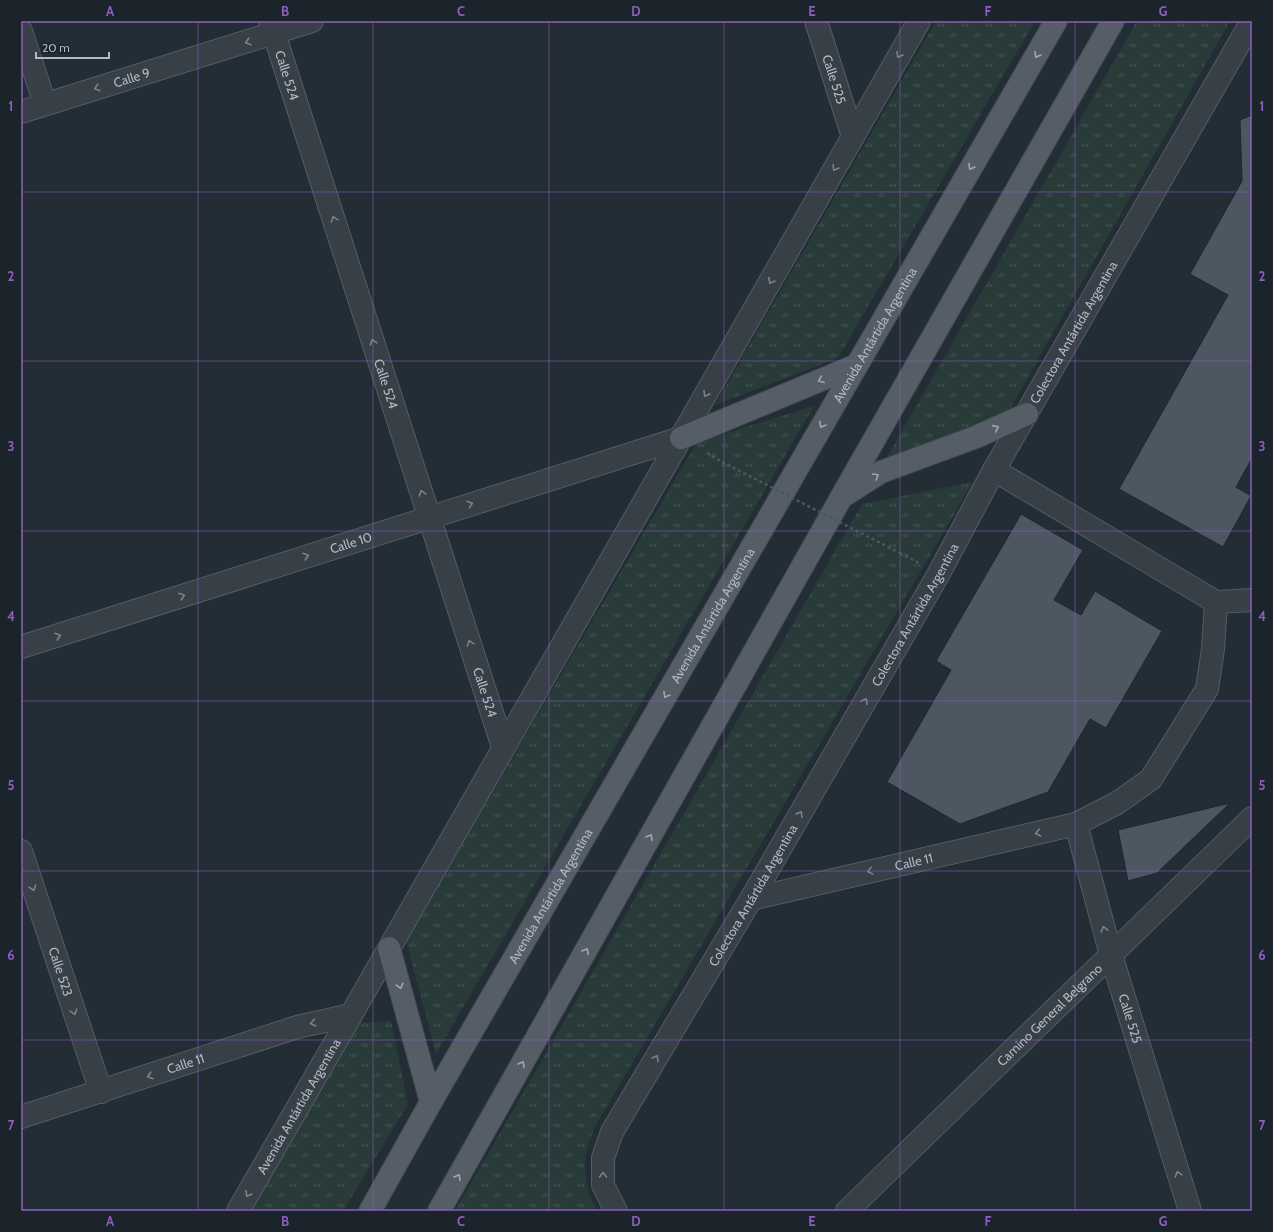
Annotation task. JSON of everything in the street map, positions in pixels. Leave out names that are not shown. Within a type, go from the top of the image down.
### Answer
[{"type":"main road","name":"Avenida Antártida Argentina","points":[[370,1211],[431,1102],[1056,21]]},
{"type":"main road","points":[[439,1211],[842,496],[1113,21]]},
{"type":"main road","points":[[681,438],[857,365]]},
{"type":"main road","points":[[842,496],[881,472],[976,436],[1026,414]]},
{"type":"main road","points":[[389,948],[431,1102]]},
{"type":"street","name":"Calle 9","points":[[21,112],[272,27],[312,21]]},
{"type":"street","name":"Calle 525","points":[[816,21],[852,137]]},
{"type":"street","name":"Avenida Antártida Argentina","points":[[238,1211],[919,21]]},
{"type":"street","name":"Colectora Antártida Argentina","points":[[616,1211],[603,1185],[603,1158],[612,1132],[751,899],[938,575],[994,470],[1252,21]]},
{"type":"street","name":"Calle 524","points":[[272,27],[504,747]]},
{"type":"street","points":[[21,31],[45,104]]},
{"type":"street","name":"Calle 10","points":[[21,647],[681,438]]},
{"type":"street","points":[[994,470],[1216,602],[1252,600]]},
{"type":"street","name":"Calle 11","points":[[751,899],[1076,824],[1117,803],[1151,779],[1207,689],[1213,649],[1216,602]]},
{"type":"street","name":"Camino General Belgrano","points":[[847,1211],[1252,818]]},
{"type":"street","name":"Calle 525","points":[[1076,824],[1111,955],[1190,1211]]},
{"type":"street","name":"Calle 523","points":[[21,851],[101,1092]]},
{"type":"street","name":"Calle 11","points":[[21,1117],[101,1092],[297,1026],[351,1014]]},
{"type":"path","points":[[722,462],[900,553]]},
{"type":"green space","points":[[936,21],[1035,21],[838,358],[715,405]]},
{"type":"green space","points":[[1137,21],[1230,21],[994,437],[879,471]]},
{"type":"green space","points":[[814,406],[436,1054],[406,940],[697,442]]},
{"type":"green space","points":[[973,482],[596,1125],[586,1152],[585,1166],[591,1199],[598,1211],[455,1211],[862,504]]},
{"type":"green space","points":[[391,1021],[408,1104],[343,1211],[246,1211],[358,1023]]},
{"type":"building","points":[[1252,115],[1252,458],[1236,487],[1251,496],[1223,547],[1119,489],[1228,295],[1190,274],[1242,181],[1240,120]]},
{"type":"building","points":[[1021,514],[1083,550],[1054,600],[1081,615],[1095,591],[1162,631],[1106,728],[1090,719],[1048,792],[960,824],[887,782],[951,670],[936,661]]},
{"type":"building","points":[[1230,803],[1157,873],[1128,881],[1118,830]]}]
